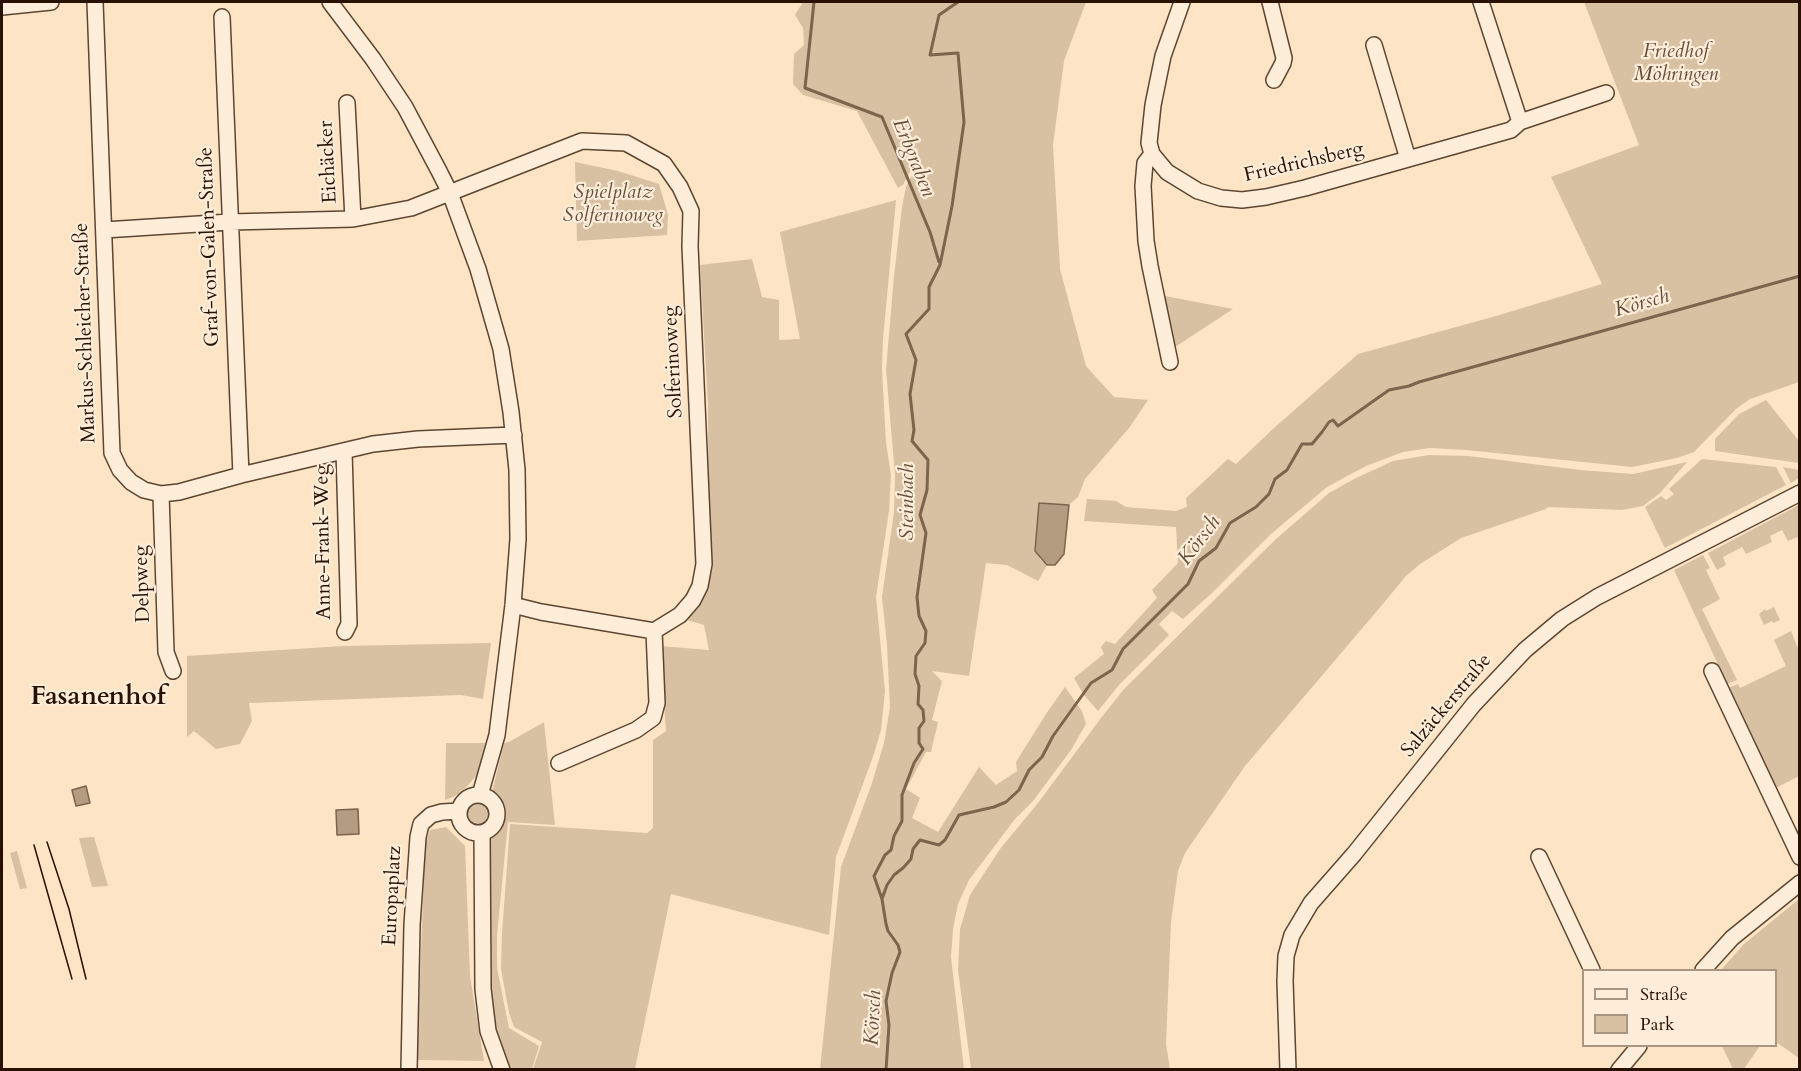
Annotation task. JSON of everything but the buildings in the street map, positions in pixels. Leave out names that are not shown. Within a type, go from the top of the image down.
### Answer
[{"type":"street","points":[[2,7],[51,2]]},
{"type":"street","name":"Markus-Schleicher-Straße","points":[[95,2],[112,453],[120,470],[131,482],[144,490],[161,494]]},
{"type":"street","points":[[330,2],[374,59],[405,107],[450,193],[478,269],[501,349],[514,435],[518,539],[513,605],[497,735],[480,795]]},
{"type":"street","points":[[1170,362],[1146,241],[1143,186],[1145,163],[1152,154],[1149,143],[1163,56],[1182,2]]},
{"type":"street","points":[[1270,2],[1284,58],[1274,80]]},
{"type":"street","points":[[1481,2],[1520,122]]},
{"type":"street","name":"Graf-von-Galen-Straße","points":[[222,17],[241,475]]},
{"type":"street","points":[[1374,45],[1408,159]]},
{"type":"street","name":"Friedrichsberg","points":[[1152,154],[1167,172],[1198,191],[1221,198],[1242,200],[1266,197],[1511,130],[1520,122],[1606,93]]},
{"type":"street","name":"Eichäcker","points":[[347,103],[353,219]]},
{"type":"street","name":"Solferinoweg","points":[[104,230],[230,222],[353,219],[411,208],[582,141],[626,143],[664,164],[680,187],[691,211],[690,246],[704,564],[700,586],[693,600],[680,615],[654,631]]},
{"type":"street","points":[[161,494],[179,492],[372,444],[418,439],[514,435]]},
{"type":"street","name":"Anne-Frank-Weg","points":[[344,451],[348,624],[345,632]]},
{"type":"street","name":"Salzäckerstraße","points":[[1288,1070],[1285,981],[1286,956],[1292,935],[1311,903],[1354,854],[1474,704],[1525,650],[1569,615],[1597,597],[1800,493]]},
{"type":"street","name":"Delpweg","points":[[161,494],[166,652],[173,671]]},
{"type":"street","points":[[513,605],[541,612],[654,631],[657,703],[653,718],[636,729],[559,763]]},
{"type":"street","points":[[1712,671],[1800,857]]},
{"type":"street","points":[[480,795],[489,799],[497,813],[490,829],[482,833],[473,833],[465,828],[460,820],[459,811],[466,799],[480,795]]},
{"type":"street","name":"Europaplatz","points":[[409,1070],[415,872],[420,830],[422,824],[431,815],[459,811]]},
{"type":"street","points":[[482,833],[483,989],[488,1031],[502,1070]]},
{"type":"street","points":[[1539,857],[1592,969]]},
{"type":"street","points":[[1704,969],[1732,938],[1800,883]]},
{"type":"street","points":[[1619,1070],[1637,1047]]},
{"type":"green space","points":[[803,2],[1086,2],[1064,61],[1053,145],[1060,269],[1086,366],[1114,397],[1148,400],[1129,428],[1085,479],[1078,497],[1069,505],[1039,503],[1040,559],[1047,565],[1038,581],[1007,565],[986,563],[969,676],[932,671],[942,681],[932,720],[938,722],[931,752],[926,752],[906,789],[920,798],[912,818],[938,832],[979,767],[996,785],[1017,771],[1016,762],[1065,687],[1082,711],[1086,724],[1071,750],[1033,801],[1015,819],[969,880],[958,904],[951,957],[964,1069],[820,1069],[841,867],[872,783],[884,743],[890,707],[882,597],[894,512],[895,475],[886,370],[902,207],[906,187],[913,174],[918,149],[912,147],[911,170],[903,185],[898,188],[857,111],[803,95],[793,84],[794,54],[804,45],[803,28],[795,15]]},
{"type":"green space","name":"Friedhof Möhringen","points":[[1584,2],[1799,2],[1799,382],[1750,399],[1736,409],[1694,452],[1677,458],[1632,467],[1430,448],[1403,452],[1366,466],[1327,487],[1271,534],[1183,619],[1172,611],[1159,624],[1169,635],[1119,685],[1098,711],[1084,695],[1074,678],[1104,654],[1101,647],[1106,641],[1115,644],[1157,598],[1152,590],[1178,563],[1176,527],[1084,521],[1087,499],[1116,501],[1126,507],[1176,511],[1187,507],[1186,498],[1228,459],[1236,464],[1358,354],[1602,284],[1551,177],[1639,145]]},
{"type":"green space","name":"Spielplatz Solferinoweg","points":[[575,162],[618,171],[659,184],[668,215],[667,235],[577,241]]},
{"type":"green space","points":[[896,200],[882,369],[886,443],[891,475],[889,511],[876,597],[885,691],[881,730],[874,754],[836,857],[829,935],[671,894],[635,1069],[533,1069],[542,1042],[514,1027],[509,1013],[501,969],[510,824],[647,833],[653,828],[653,740],[666,731],[660,646],[709,650],[704,625],[684,619],[700,600],[709,582],[708,404],[700,265],[752,259],[762,297],[779,300],[779,340],[800,339],[780,232]]},
{"type":"green space","points":[[1165,296],[1233,309],[1175,347]]},
{"type":"green space","points":[[1766,400],[1799,441],[1799,463],[1715,451],[1715,439],[1739,414]]},
{"type":"green space","points":[[1429,455],[1469,456],[1580,470],[1633,474],[1687,462],[1660,493],[1643,506],[1622,510],[1548,507],[1461,538],[1420,564],[1406,576],[1245,766],[1185,853],[1178,871],[1171,922],[1166,1044],[1170,1069],[971,1069],[958,970],[960,929],[970,895],[1000,849],[1038,803],[1124,689],[1276,539],[1329,493],[1354,479],[1393,461]]},
{"type":"green space","points":[[1702,459],[1776,467],[1786,485],[1665,548],[1645,507],[1661,496],[1666,500],[1674,494],[1669,489]]},
{"type":"green space","points":[[1783,467],[1799,470],[1799,478],[1791,483]]},
{"type":"green space","points":[[1799,506],[1799,541],[1797,537],[1788,541],[1782,530],[1770,536],[1772,542],[1746,554],[1742,547],[1723,557],[1726,565],[1717,570],[1708,553]]},
{"type":"green space","points":[[1703,555],[1710,568],[1706,570],[1720,599],[1702,609],[1737,680],[1727,684],[1674,570]]},
{"type":"green space","points":[[1774,607],[1780,620],[1764,625],[1759,614],[1765,609],[1766,611]]},
{"type":"green space","points":[[1791,631],[1799,651],[1799,776],[1776,788],[1728,688],[1738,684],[1740,688],[1786,666],[1774,640]]},
{"type":"green space","points":[[491,643],[483,699],[461,695],[249,703],[252,721],[240,744],[216,749],[194,731],[187,737],[187,656],[343,646]]},
{"type":"green space","points":[[544,722],[555,825],[508,822],[497,935],[497,968],[509,1028],[539,1046],[532,1069],[509,1069],[493,1028],[488,992],[489,837],[496,831],[500,813],[492,792],[504,743]]},
{"type":"green space","points":[[446,743],[485,743],[477,775],[460,794],[445,800]]},
{"type":"green space","points":[[476,802],[481,803],[487,809],[487,819],[481,825],[476,826],[471,825],[465,819],[464,814],[465,809],[471,803]]},
{"type":"green space","points":[[446,827],[465,846],[470,976],[484,1061],[417,1060],[425,845],[430,830]]},
{"type":"green space","points":[[94,837],[108,886],[92,887],[79,838]]},
{"type":"green space","points":[[17,851],[27,888],[20,889],[10,853]]},
{"type":"green space","points":[[1799,899],[1799,1058],[1777,1043],[1777,969],[1722,969],[1744,944]]},
{"type":"green space","points":[[1722,1047],[1759,1047],[1743,1070],[1733,1069]]},
{"type":"shaded area","points":[[1039,503],[1069,505],[1064,554],[1055,565],[1047,565],[1035,551]]},
{"type":"shaded area","points":[[86,786],[90,803],[76,806],[72,790]]},
{"type":"shaded area","points":[[358,809],[359,834],[337,835],[336,810]]},
{"type":"waterway","name":"Erbgraben","points":[[814,2],[805,88],[882,117],[930,232],[939,262]]},
{"type":"waterway","name":"Steinbach","points":[[882,899],[874,876],[885,855],[891,850],[894,836],[902,821],[902,795],[914,763],[923,749],[919,743],[919,728],[924,721],[923,710],[918,704],[919,686],[915,674],[916,656],[925,643],[926,631],[919,616],[917,597],[926,533],[920,515],[927,490],[928,460],[912,441],[914,430],[910,394],[916,360],[906,334],[929,309],[929,287],[940,265],[952,206],[964,122],[958,53],[930,55],[939,15],[958,2]]},
{"type":"waterway","name":"Körsch","points":[[886,1070],[889,1025],[886,1001],[892,973],[900,952],[886,924],[882,899],[887,885],[911,859],[913,849],[920,840],[939,845],[945,840],[959,815],[994,807],[1006,802],[1019,790],[1029,770],[1042,757],[1053,736],[1091,683],[1112,670],[1123,649],[1188,584],[1199,561],[1216,548],[1230,523],[1256,507],[1269,494],[1275,479],[1287,470],[1302,444],[1312,444],[1329,422],[1333,420],[1338,426],[1389,390],[1800,276]]},
{"type":"tram line","points":[[47,842],[69,909],[86,979]]},
{"type":"tram line","points":[[34,845],[72,979]]},
{"type":"district","name":"Fasanenhof","points":[[98,698]]}]
